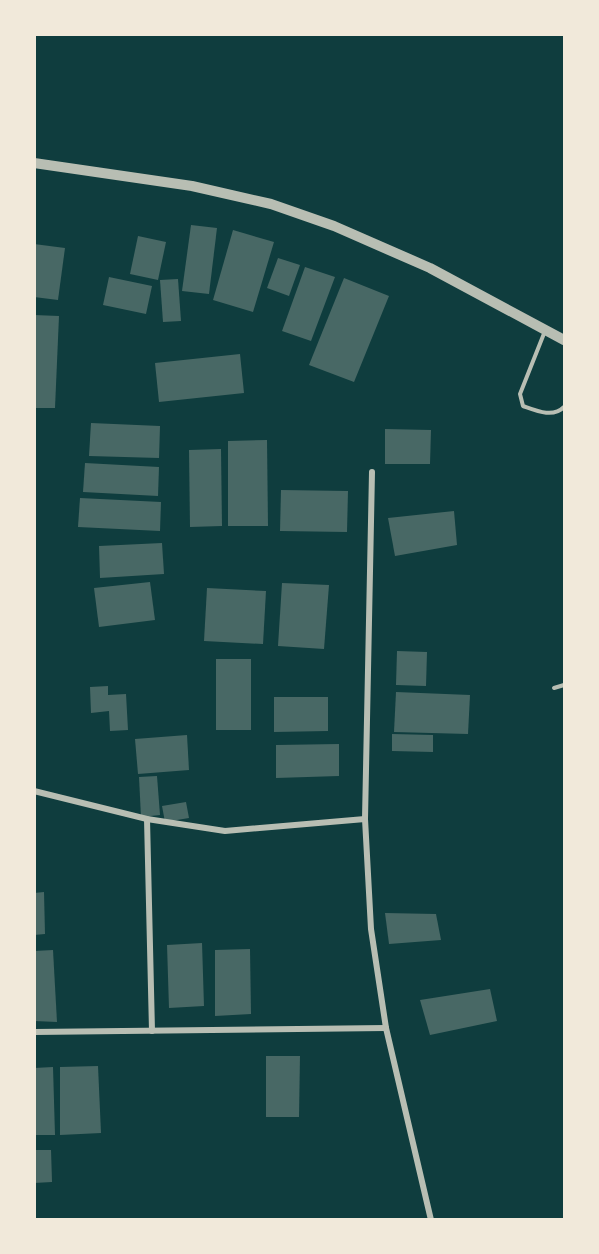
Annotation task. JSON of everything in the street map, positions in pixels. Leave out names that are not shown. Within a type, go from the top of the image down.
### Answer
[{"type":"street","points":[[34,163],[192,186],[271,204],[334,226],[430,268],[564,340]]},
{"type":"street","points":[[372,472],[365,819],[371,929],[386,1028],[431,1220]]},
{"type":"street","points":[[34,791],[147,819],[225,831],[365,819]]},
{"type":"street","points":[[147,819],[152,1030]]},
{"type":"street","points":[[34,1032],[386,1028]]},
{"type":"lane","points":[[546,330],[520,394],[524,406],[540,413],[556,413],[564,407]]},
{"type":"lane","points":[[554,688],[564,685]]},
{"type":"building","points":[[191,225],[217,228],[209,294],[182,291]]},
{"type":"building","points":[[233,230],[274,242],[253,312],[213,300]]},
{"type":"building","points":[[138,236],[166,242],[158,280],[130,274]]},
{"type":"building","points":[[34,244],[65,248],[58,300],[34,297]]},
{"type":"building","points":[[278,258],[300,265],[289,296],[267,288]]},
{"type":"building","points":[[305,267],[335,277],[311,341],[282,331]]},
{"type":"building","points":[[109,277],[152,286],[146,314],[103,305]]},
{"type":"building","points":[[344,278],[389,296],[354,382],[309,365]]},
{"type":"building","points":[[178,279],[181,321],[163,322],[160,280]]},
{"type":"building","points":[[34,315],[59,316],[55,408],[34,408]]},
{"type":"building","points":[[240,354],[244,393],[159,402],[155,363]]},
{"type":"building","points":[[91,423],[160,426],[159,458],[89,456]]},
{"type":"building","points":[[385,429],[431,430],[430,464],[385,464]]},
{"type":"building","points":[[267,440],[268,526],[228,526],[228,441]]},
{"type":"building","points":[[221,449],[222,526],[190,527],[189,450]]},
{"type":"building","points":[[85,463],[159,467],[158,496],[83,492]]},
{"type":"building","points":[[281,490],[348,491],[347,532],[280,531]]},
{"type":"building","points":[[80,498],[161,502],[160,531],[78,527]]},
{"type":"building","points":[[454,511],[457,545],[395,556],[388,518]]},
{"type":"building","points":[[162,543],[164,574],[100,578],[99,546]]},
{"type":"building","points":[[150,582],[155,620],[99,627],[94,588]]},
{"type":"building","points":[[282,583],[329,585],[324,649],[278,646]]},
{"type":"building","points":[[207,588],[266,591],[263,644],[204,641]]},
{"type":"building","points":[[397,651],[427,652],[426,686],[396,685]]},
{"type":"building","points":[[216,659],[251,659],[251,730],[216,730]]},
{"type":"building","points":[[108,686],[108,695],[126,694],[128,730],[110,731],[109,711],[91,713],[90,687]]},
{"type":"building","points":[[396,692],[470,695],[468,734],[394,732]]},
{"type":"building","points":[[274,697],[328,697],[328,731],[274,732]]},
{"type":"building","points":[[392,734],[433,735],[433,752],[392,751]]},
{"type":"building","points":[[187,735],[189,770],[138,774],[135,739]]},
{"type":"building","points":[[339,744],[339,776],[276,778],[276,745]]},
{"type":"building","points":[[157,776],[160,815],[141,817],[139,777]]},
{"type":"building","points":[[186,802],[189,818],[165,822],[162,806]]},
{"type":"building","points":[[44,892],[45,934],[34,935],[34,893]]},
{"type":"building","points":[[385,913],[436,914],[441,940],[389,944]]},
{"type":"building","points":[[202,943],[204,1006],[169,1008],[167,945]]},
{"type":"building","points":[[250,949],[251,1014],[215,1016],[215,950]]},
{"type":"building","points":[[53,950],[57,1022],[34,1021],[34,951]]},
{"type":"building","points":[[490,989],[497,1021],[430,1035],[420,1000]]},
{"type":"building","points":[[266,1056],[300,1056],[299,1117],[266,1117]]},
{"type":"building","points":[[98,1066],[101,1133],[60,1135],[60,1067]]},
{"type":"building","points":[[53,1067],[55,1135],[34,1135],[34,1068]]},
{"type":"building","points":[[34,1150],[51,1150],[52,1182],[34,1183]]}]
